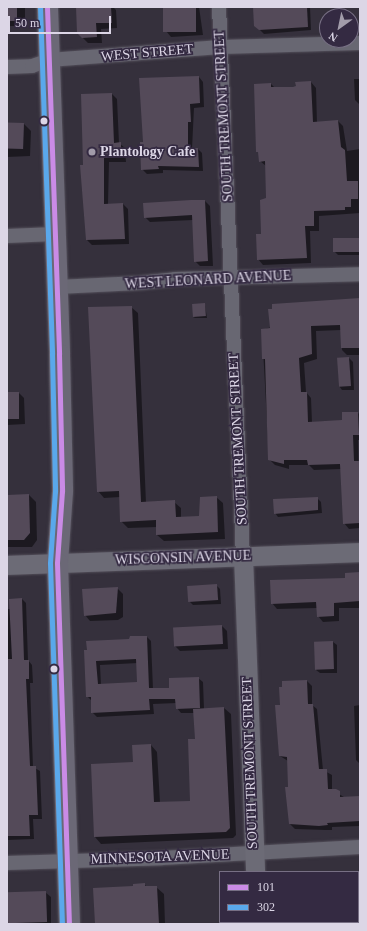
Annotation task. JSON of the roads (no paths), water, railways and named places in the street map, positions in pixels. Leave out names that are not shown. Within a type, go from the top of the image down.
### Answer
[{"type":"main road","points":[[46,7],[57,287],[62,491],[57,563],[58,621],[69,924]]},
{"type":"main road","name":"WISCONSIN AVENUE","points":[[7,565],[360,552]]},
{"type":"main road","name":"SOUTH TREMONT STREET","points":[[243,556],[255,871]]},
{"type":"street","name":"SOUTH TREMONT STREET","points":[[219,7],[243,556]]},
{"type":"street","name":"WEST STREET","points":[[7,67],[32,66],[49,60],[221,47],[360,43]]},
{"type":"street","points":[[7,236],[55,234]]},
{"type":"street","name":"WEST LEONARD AVENUE","points":[[57,287],[231,277],[360,274]]},
{"type":"street","name":"MINNESOTA AVENUE","points":[[7,862],[254,853],[360,847]]},
{"type":"place","name":"Plantology Cafe","points":[[92,152]]}]
